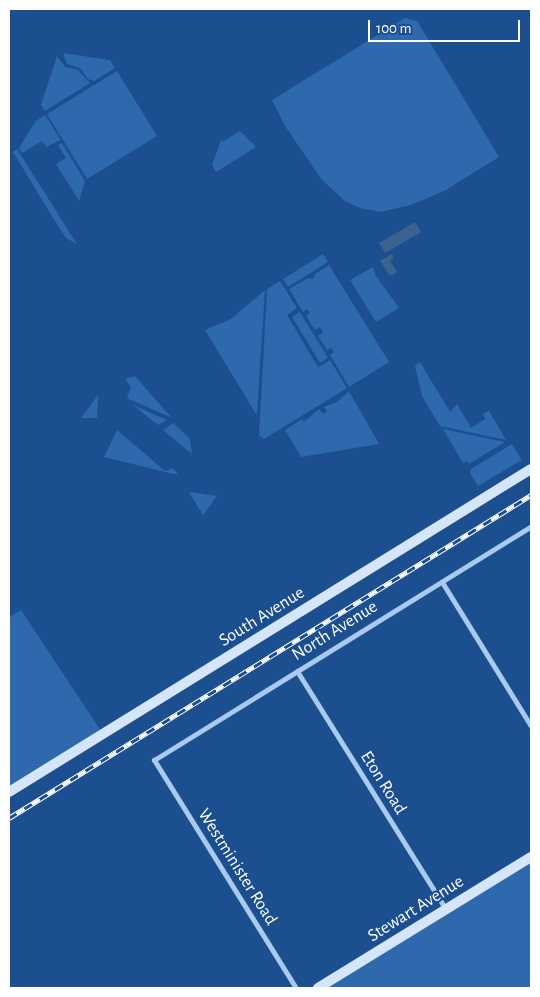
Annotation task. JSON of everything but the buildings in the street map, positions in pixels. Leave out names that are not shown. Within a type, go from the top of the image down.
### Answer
[{"type":"street","name":"South Avenue","points":[[9,792],[531,468]]},
{"type":"street","name":"North Avenue","points":[[154,760],[531,526]]},
{"type":"street","points":[[442,582],[531,726]]},
{"type":"street","name":"Eton Road","points":[[297,671],[446,910]]},
{"type":"street","name":"Westminister Road","points":[[154,760],[296,988]]},
{"type":"street","name":"Stewart Avenue","points":[[318,988],[531,856]]},
{"type":"shaded area","points":[[405,18],[417,21],[499,157],[444,191],[411,205],[381,212],[360,208],[345,201],[322,180],[285,126],[272,100]]},
{"type":"shaded area","points":[[63,53],[110,60],[115,68],[94,81],[88,79],[80,68],[67,64]]},
{"type":"shaded area","points":[[57,56],[65,67],[78,70],[90,83],[45,111],[41,105]]},
{"type":"shaded area","points":[[117,71],[157,136],[87,179],[47,114]]},
{"type":"shaded area","points":[[45,115],[61,140],[46,147],[42,141],[22,153],[19,148],[35,122]]},
{"type":"shaded area","points":[[240,131],[256,147],[216,172],[212,165],[221,140],[224,141]]},
{"type":"shaded area","points":[[62,143],[85,181],[79,201],[56,164],[66,158],[58,145]]},
{"type":"shaded area","points":[[17,149],[77,244],[66,238],[58,226],[13,152]]},
{"type":"shaded area","points":[[415,222],[421,232],[385,253],[379,243]]},
{"type":"shaded area","points":[[323,254],[328,262],[288,287],[283,279]]},
{"type":"shaded area","points":[[392,254],[394,258],[390,261],[397,272],[390,276],[380,261]]},
{"type":"shaded area","points":[[329,265],[389,362],[349,387],[330,355],[334,352],[331,348],[327,350],[318,336],[323,332],[320,327],[315,330],[306,316],[310,313],[307,309],[303,312],[289,289],[308,278],[313,279],[315,274]]},
{"type":"shaded area","points":[[373,267],[376,276],[399,308],[376,322],[350,280]]},
{"type":"shaded area","points":[[280,281],[297,308],[287,315],[318,367],[330,360],[347,388],[264,439],[259,436],[267,289]]},
{"type":"shaded area","points":[[265,290],[256,414],[205,330],[231,319]]},
{"type":"shaded area","points":[[300,312],[328,358],[320,363],[292,317]]},
{"type":"shaded area","points":[[420,362],[450,412],[457,404],[471,428],[485,419],[483,414],[489,411],[506,440],[440,426],[422,396],[415,366]]},
{"type":"shaded area","points":[[135,376],[172,418],[127,398],[131,387],[125,379]]},
{"type":"shaded area","points":[[349,391],[379,444],[301,457],[285,430],[302,419],[304,422],[319,409],[323,414],[327,411],[324,407],[337,402]]},
{"type":"shaded area","points":[[98,395],[97,418],[81,418]]},
{"type":"shaded area","points":[[133,405],[167,420],[158,425]]},
{"type":"shaded area","points":[[173,423],[190,439],[192,454],[163,430]]},
{"type":"shaded area","points":[[443,429],[505,442],[469,464],[467,461],[463,463]]},
{"type":"shaded area","points":[[117,430],[165,471],[173,468],[178,475],[104,457]]},
{"type":"shaded area","points":[[512,444],[522,460],[478,486],[470,473],[471,469]]},
{"type":"shaded area","points":[[189,492],[217,496],[203,515]]},
{"type":"shaded area","points":[[21,610],[103,734],[9,791],[9,617]]},
{"type":"shaded area","points":[[531,856],[531,988],[318,988]]},
{"type":"railway","points":[[9,818],[531,495]]}]
